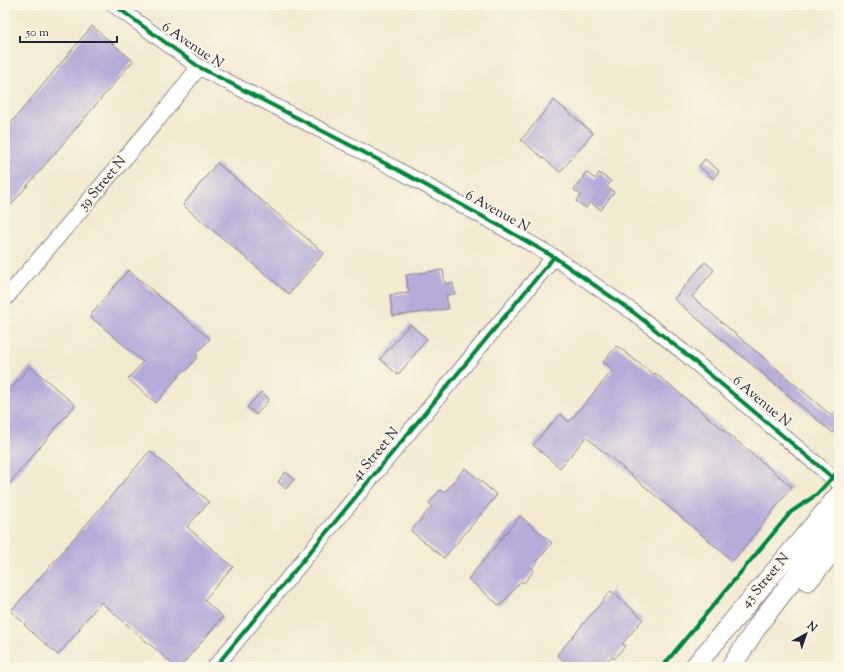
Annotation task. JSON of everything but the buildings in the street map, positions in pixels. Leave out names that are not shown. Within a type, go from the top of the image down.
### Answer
[{"type":"main road","name":"43 Street N","points":[[694,667],[839,495]]},
{"type":"main road","points":[[731,667],[761,621],[839,520]]},
{"type":"main road","points":[[735,667],[839,544]]},
{"type":"street","name":"6 Avenue N","points":[[114,5],[199,67],[398,170],[500,226],[554,258],[633,312],[682,351],[839,483]]},
{"type":"street","name":"39 Street N","points":[[5,299],[159,118],[199,67]]},
{"type":"street","name":"41 Street N","points":[[215,667],[554,258]]},
{"type":"cycle path","points":[[114,5],[199,67],[398,170],[554,257],[633,312],[682,351],[839,483]]},
{"type":"cycle path","points":[[215,667],[554,257]]},
{"type":"cycle path","points":[[662,667],[791,512],[816,495],[839,470]]}]
